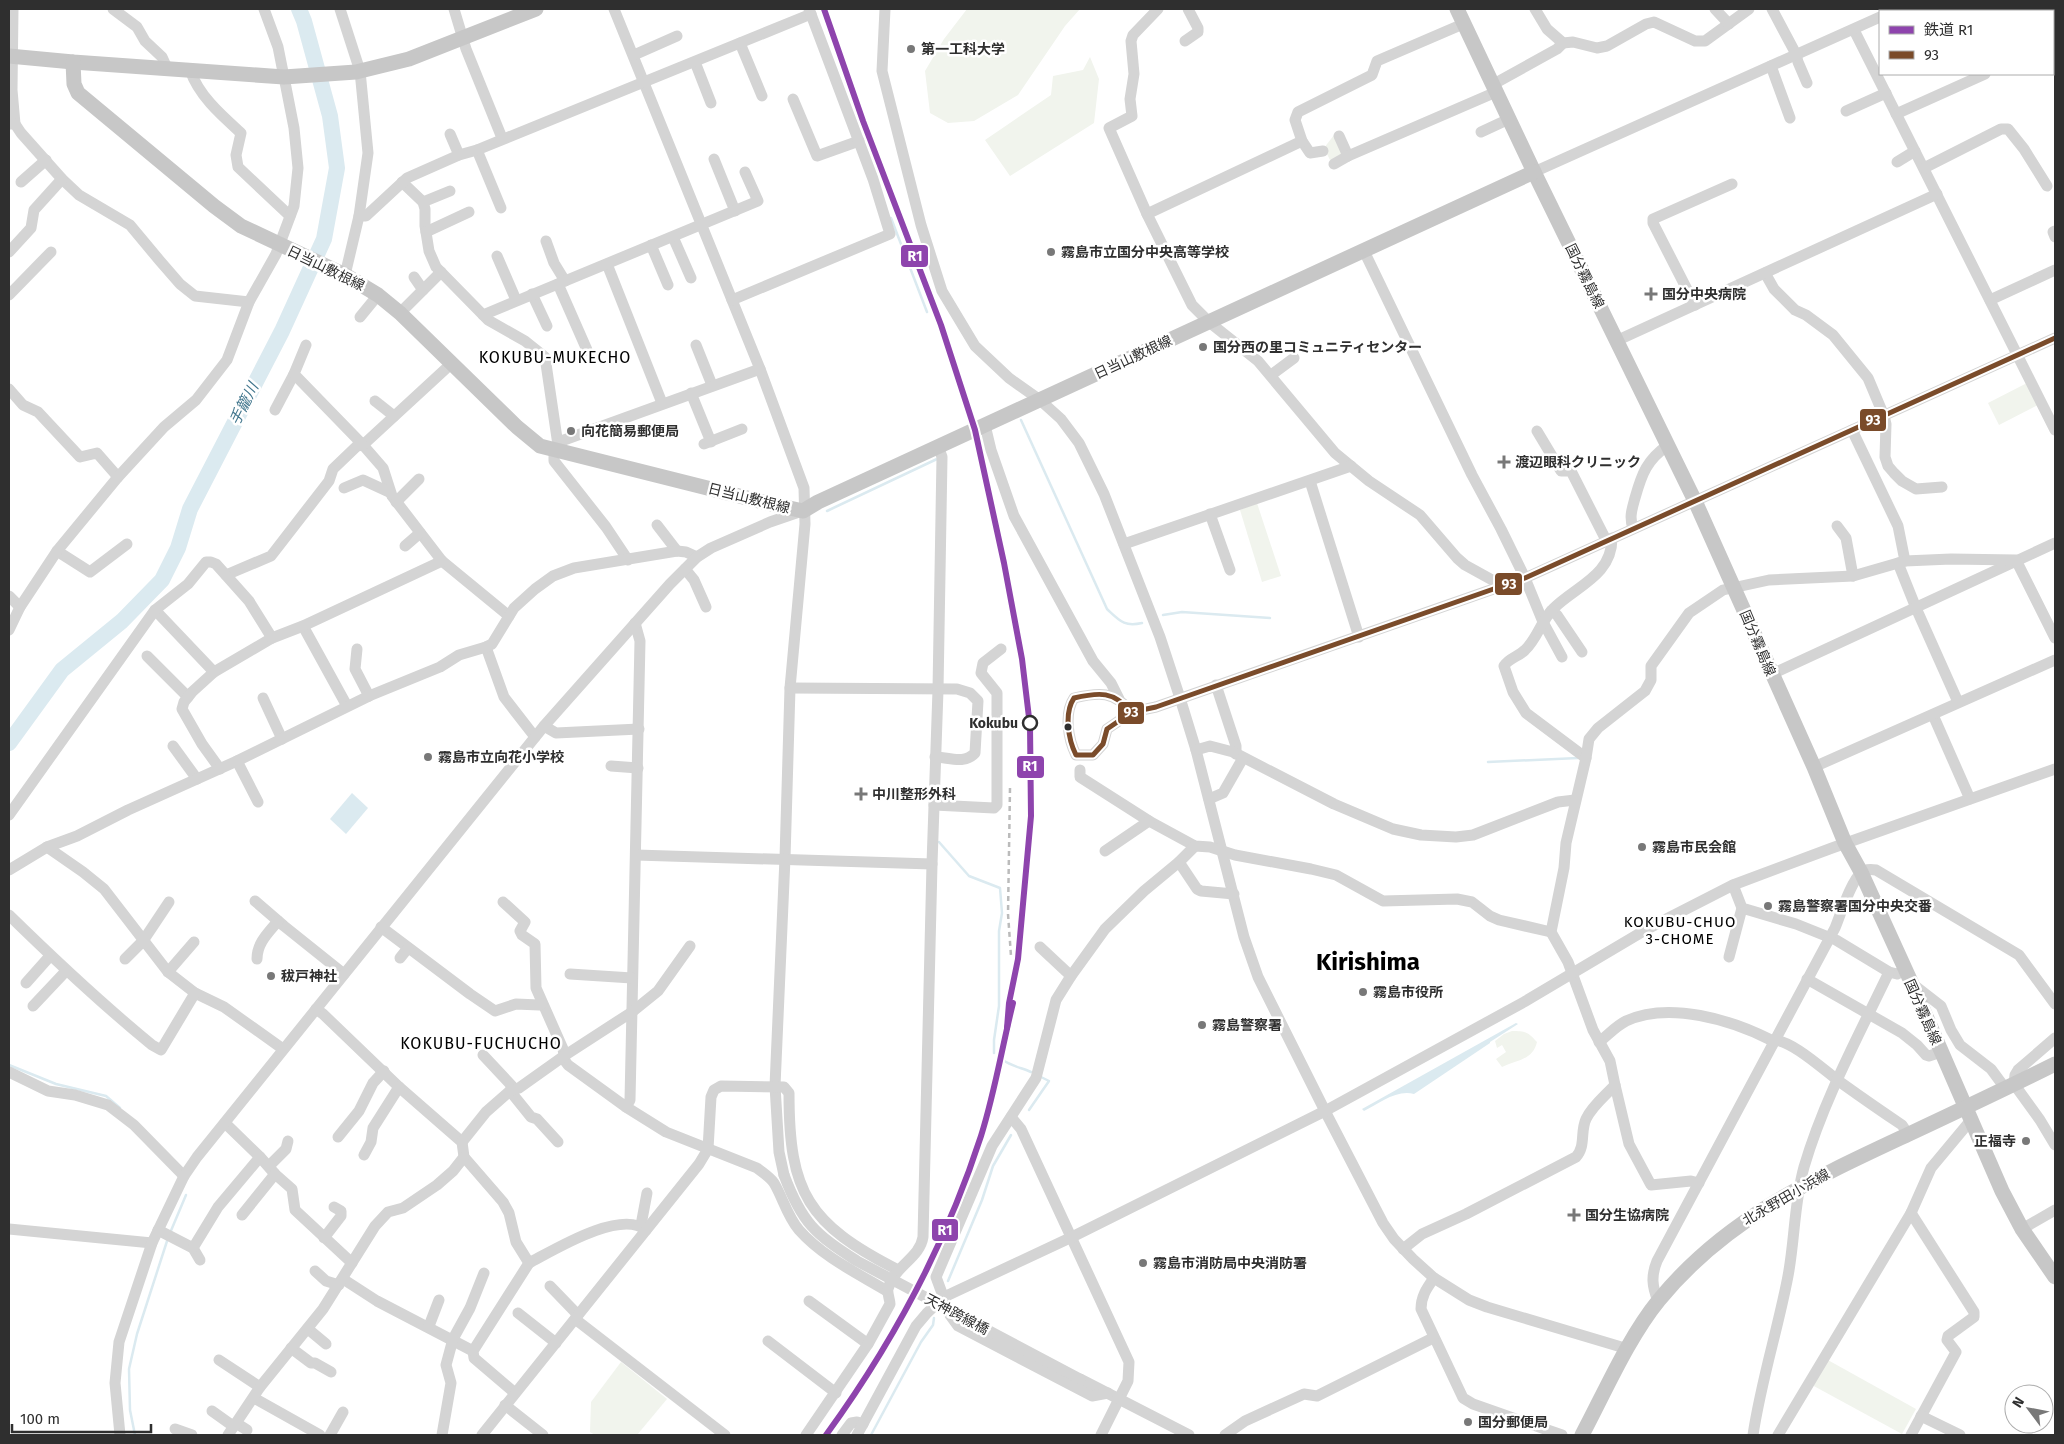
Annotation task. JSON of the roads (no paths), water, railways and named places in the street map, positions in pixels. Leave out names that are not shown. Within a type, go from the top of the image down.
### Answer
[{"type":"main road","points":[[11,56],[286,77],[358,72],[410,59],[536,9]]},
{"type":"main road","name":"国分霧島線","points":[[1460,13],[1508,119],[1695,500],[1814,767],[1845,843],[1861,872],[1912,984],[2002,1191],[2022,1229],[2055,1277]]},
{"type":"main road","name":"日当山敷根線","points":[[73,62],[74,84],[78,93],[227,216],[255,234],[343,274],[378,295],[400,313],[540,446],[803,511],[818,502],[938,446],[1534,172]]},
{"type":"main road","points":[[1968,1114],[2010,1086],[2055,1064]]},
{"type":"main road","name":"北永野田小浜線","points":[[1582,1435],[1628,1349],[1658,1301],[1695,1261],[1714,1245],[1766,1206],[1799,1187],[1908,1134],[1968,1114]]},
{"type":"street","points":[[13,9],[11,56],[12,124],[79,196],[130,225],[180,284],[195,296],[249,302]]},
{"type":"street","points":[[112,9],[137,27],[145,41],[162,57],[167,68]]},
{"type":"street","points":[[9,630],[20,607],[57,551],[118,477],[170,420],[196,400],[227,360],[249,302],[283,247],[295,198],[298,168],[286,77],[278,47],[264,9]]},
{"type":"street","points":[[340,9],[358,72],[368,153],[359,216],[343,274]]},
{"type":"street","points":[[454,9],[466,49],[502,138]]},
{"type":"street","name":"天神跨線橋","points":[[614,9],[760,369],[804,488],[803,511],[805,524],[790,688],[775,1086],[779,1152],[784,1175],[794,1202],[805,1220],[818,1234],[857,1261],[1189,1435]]},
{"type":"street","points":[[885,9],[882,71],[921,225],[942,291],[975,346],[1009,378],[1061,418],[1078,443],[1104,494],[1160,637],[1180,698],[1223,851],[1244,938],[1258,977],[1324,1111],[1384,1224],[1403,1249],[1434,1278],[1469,1300],[1628,1349]]},
{"type":"street","points":[[1158,9],[1130,41],[1134,74],[1130,99],[1132,116],[1109,128],[1147,214],[1192,305],[1208,322],[1258,361],[1326,445],[1351,466],[1420,515],[1457,558],[1465,565],[1494,581],[1498,588]]},
{"type":"street","points":[[1185,41],[1198,32],[1198,28],[1188,9]]},
{"type":"street","points":[[1535,9],[1547,29],[1567,43],[1597,48],[1607,46],[1646,24],[1654,22],[1695,40],[1705,40],[1749,9]]},
{"type":"street","points":[[1715,9],[1729,24]]},
{"type":"street","points":[[1772,9],[1796,54],[1807,83]]},
{"type":"street","points":[[359,216],[366,216],[408,178],[459,155],[477,150],[502,138],[695,62],[810,11],[859,141],[890,234],[732,300]]},
{"type":"street","points":[[1322,150],[1310,154],[1302,140],[1295,120],[1298,112],[1372,75],[1377,61],[1460,13]]},
{"type":"street","points":[[1534,172],[1879,18]]},
{"type":"street","points":[[1854,30],[2055,430]]},
{"type":"street","points":[[634,55],[677,36]]},
{"type":"street","points":[[740,43],[762,96]]},
{"type":"street","points":[[1334,164],[1494,89],[1567,43]]},
{"type":"street","points":[[695,62],[712,103]]},
{"type":"street","points":[[1771,66],[1790,118]]},
{"type":"street","points":[[190,70],[196,86],[241,133],[236,155],[238,167],[290,216]]},
{"type":"street","points":[[1896,114],[1983,75]]},
{"type":"street","points":[[1846,111],[1886,93]]},
{"type":"street","points":[[793,99],[818,159],[859,141]]},
{"type":"street","points":[[1481,132],[1508,119]]},
{"type":"street","points":[[1924,168],[2001,129],[2008,128],[2024,149],[2047,186]]},
{"type":"street","points":[[450,134],[459,155]]},
{"type":"street","points":[[1339,136],[1348,156]]},
{"type":"street","points":[[1147,214],[1302,140]]},
{"type":"street","points":[[477,150],[502,208]]},
{"type":"street","points":[[1897,162],[1916,152]]},
{"type":"street","points":[[714,159],[735,211]]},
{"type":"street","points":[[21,182],[46,160]]},
{"type":"street","points":[[483,315],[758,201],[745,172]]},
{"type":"street","points":[[9,252],[31,228],[34,210],[62,179]]},
{"type":"street","points":[[402,182],[424,202],[430,256],[441,272],[492,323],[525,341],[545,357],[558,445],[555,450],[554,461],[606,528],[628,560]]},
{"type":"street","points":[[1695,305],[1653,223],[1653,219],[1732,184]]},
{"type":"street","points":[[424,202],[450,191]]},
{"type":"street","points":[[1616,341],[1937,194]]},
{"type":"street","points":[[426,232],[469,212]]},
{"type":"street","points":[[2055,231],[2053,232],[2055,237]]},
{"type":"street","points":[[673,237],[691,278]]},
{"type":"street","points":[[546,240],[587,350]]},
{"type":"street","points":[[651,246],[668,286]]},
{"type":"street","points":[[1364,251],[1472,475],[1525,578],[1543,622],[1562,658]]},
{"type":"street","points":[[9,295],[52,252]]},
{"type":"street","points":[[497,256],[516,300]]},
{"type":"street","points":[[606,264],[662,403]]},
{"type":"street","points":[[1990,300],[2055,270]]},
{"type":"street","points":[[400,313],[441,272]]},
{"type":"street","points":[[1765,273],[1774,289],[1795,310],[1806,315],[1833,335],[1863,370],[1884,416],[1886,424],[1885,457],[1888,466],[1902,481],[1916,489],[1942,487]]},
{"type":"street","points":[[414,277],[423,290]]},
{"type":"street","points":[[532,294],[547,326]]},
{"type":"street","points":[[360,317],[378,295]]},
{"type":"street","points":[[1120,699],[1107,695],[1087,695],[1074,698],[1068,707],[1070,744],[1076,755],[1093,755],[1103,744],[1107,729],[1132,712],[1156,707],[1525,578],[2055,338]]},
{"type":"street","points":[[275,410],[294,374],[306,345]]},
{"type":"street","points":[[696,345],[712,385]]},
{"type":"street","points":[[1271,375],[1294,358]]},
{"type":"street","points":[[226,575],[271,556],[276,552],[296,522],[329,481],[333,469],[357,446],[363,445],[452,363]]},
{"type":"street","points":[[555,450],[564,440],[760,369]]},
{"type":"street","points":[[294,374],[383,468],[389,492],[442,560],[509,616]]},
{"type":"street","points":[[9,389],[23,405],[38,412],[80,456],[97,453],[118,477]]},
{"type":"street","points":[[691,393],[707,443],[742,429]]},
{"type":"street","points":[[376,401],[394,416]]},
{"type":"street","points":[[985,425],[991,450],[1014,516],[1093,661],[1112,683],[1120,699],[1132,712]]},
{"type":"street","points":[[1537,430],[1561,471],[1571,471],[1609,539],[1612,550],[1602,568],[1584,587],[1551,612],[1526,650],[1512,658],[1504,666],[1513,692],[1526,713],[1586,758]]},
{"type":"street","points":[[1852,430],[1898,526],[1902,562],[1916,608],[1958,702]]},
{"type":"street","points":[[1633,528],[1629,519],[1642,474],[1656,453],[1668,445]]},
{"type":"street","points":[[806,1435],[868,1344],[890,1304],[887,1291],[898,1270],[918,1250],[924,1237],[932,864],[938,690],[942,457],[938,446]]},
{"type":"street","points":[[1124,544],[1351,466]]},
{"type":"street","points":[[396,502],[420,479]]},
{"type":"street","points":[[344,488],[363,480],[389,492]]},
{"type":"street","points":[[1310,481],[1359,637]]},
{"type":"street","points":[[120,1435],[114,1383],[119,1342],[152,1243],[163,1233],[184,1176],[283,1049],[544,726],[685,569],[697,557],[711,548],[770,522],[803,511]]},
{"type":"street","points":[[1210,514],[1230,570]]},
{"type":"street","points":[[657,525],[677,551]]},
{"type":"street","points":[[1837,526],[1846,538],[1853,576]]},
{"type":"street","points":[[405,546],[420,533]]},
{"type":"street","points":[[1772,674],[2055,543]]},
{"type":"street","points":[[57,551],[90,572],[128,544]]},
{"type":"street","points":[[9,870],[47,847],[77,836],[128,810],[220,769],[347,706],[440,667],[459,655],[492,644],[509,616],[524,597],[553,576],[574,568],[677,551],[686,552],[697,557]]},
{"type":"street","points":[[1699,1183],[1691,1181],[1651,1185],[1629,1144],[1610,1061],[1593,1030],[1573,973],[1551,932],[1564,868],[1566,843],[1589,739],[1598,728],[1644,691],[1651,680],[1651,666],[1689,613],[1723,590],[1769,580],[1853,576],[1902,562],[1951,559],[2016,560]]},
{"type":"street","points":[[220,769],[202,744],[182,709],[188,697],[214,672],[272,638],[303,626],[442,560]]},
{"type":"street","points":[[2016,560],[2055,638]]},
{"type":"street","points":[[9,814],[155,610],[188,584],[206,562],[216,564],[249,601],[272,638]]},
{"type":"street","points":[[685,569],[694,580],[706,607]]},
{"type":"street","points":[[9,596],[20,607]]},
{"type":"street","points":[[155,610],[214,672]]},
{"type":"street","points":[[1551,612],[1557,615],[1582,652]]},
{"type":"street","points":[[626,1107],[630,1100],[639,729],[640,641],[635,623]]},
{"type":"street","points":[[303,626],[347,706]]},
{"type":"street","points":[[197,655],[206,647]]},
{"type":"street","points":[[486,647],[504,697],[535,737]]},
{"type":"street","points":[[934,805],[994,808],[997,805],[997,693],[981,672],[983,663],[1001,648]]},
{"type":"street","points":[[357,649],[355,668],[369,696]]},
{"type":"street","points":[[147,656],[188,697]]},
{"type":"street","points":[[1814,767],[2055,660]]},
{"type":"street","points":[[1209,799],[1223,792],[1239,756],[1216,685]]},
{"type":"street","points":[[790,688],[957,689],[970,693],[978,701],[975,754],[971,758],[962,760],[935,757]]},
{"type":"street","points":[[263,698],[282,739]]},
{"type":"street","points":[[1933,715],[1970,799]]},
{"type":"street","points":[[544,726],[556,733],[639,729]]},
{"type":"street","points":[[173,746],[197,779]]},
{"type":"street","points":[[1196,750],[1210,746],[1239,756],[1284,777],[1334,804],[1393,829],[1421,835],[1456,838],[1473,835],[1558,802],[1575,800]]},
{"type":"street","points":[[237,761],[258,802]]},
{"type":"street","points":[[611,766],[638,768]]},
{"type":"street","points":[[857,1435],[916,1326],[927,1312],[944,1297],[1072,1237],[1324,1111],[1573,973],[1647,928],[1733,885],[1845,843],[2055,769]]},
{"type":"street","points":[[1080,770],[1080,777],[1087,783],[1149,822],[1195,846],[1210,847],[1235,855],[1336,875],[1383,901],[1457,898],[1472,902],[1490,916],[1499,920],[1551,932]]},
{"type":"street","points":[[1105,851],[1149,822]]},
{"type":"street","points":[[1108,1393],[1092,1396],[958,1326],[950,1315],[944,1297],[938,1287],[936,1277],[992,1146],[1036,1078],[1056,1000],[1104,929],[1195,846]]},
{"type":"street","points":[[47,847],[104,889],[168,972],[195,993],[224,1007],[283,1049]]},
{"type":"street","points":[[636,855],[785,858],[932,864]]},
{"type":"street","points":[[1179,862],[1197,889],[1234,894]]},
{"type":"street","points":[[1658,1301],[1653,1288],[1654,1270],[1829,937],[1853,884],[1861,872],[1868,869],[1876,870],[2018,955],[2055,1004]]},
{"type":"street","points":[[1729,957],[1742,908],[1733,885]]},
{"type":"street","points":[[255,901],[344,974]]},
{"type":"street","points":[[125,959],[143,941],[169,902]]},
{"type":"street","points":[[503,902],[525,922],[520,931],[522,935],[535,944],[535,979],[542,1004],[568,1065],[626,1107],[666,1132],[757,1168],[767,1175],[774,1182],[785,1209],[799,1230],[834,1260],[887,1291]]},
{"type":"street","points":[[1742,908],[1796,924],[1829,937],[1889,972],[1897,974],[1905,970]]},
{"type":"street","points":[[9,915],[66,971],[125,1023],[161,1050],[195,993]]},
{"type":"street","points":[[257,959],[262,939],[278,921]]},
{"type":"street","points":[[381,927],[495,1011],[516,1004],[542,1004]]},
{"type":"street","points":[[168,972],[194,942]]},
{"type":"street","points":[[462,1142],[486,1112],[510,1091],[519,1088],[632,1012],[662,987],[690,946]]},
{"type":"street","points":[[1040,947],[1071,976]]},
{"type":"street","points":[[400,958],[408,948]]},
{"type":"street","points":[[26,984],[50,956]]},
{"type":"street","points":[[33,1006],[66,971]]},
{"type":"street","points":[[1752,1435],[1788,1275],[1799,1187],[1809,1152],[1838,1081],[1889,972]]},
{"type":"street","points":[[570,974],[632,978]]},
{"type":"street","points":[[1807,978],[1902,1033],[1917,1044],[1926,1055],[1929,1056],[1941,1052]]},
{"type":"street","points":[[1912,984],[1941,1006],[1954,1037],[1960,1045],[2010,1086],[2040,1120],[2055,1145]]},
{"type":"street","points":[[316,1009],[399,1087],[462,1142],[464,1156],[503,1202],[509,1212],[516,1242],[528,1263]]},
{"type":"street","points":[[1599,1042],[1617,1026],[1628,1020],[1650,1014],[1684,1013],[1700,1015],[1731,1024],[1775,1040],[1810,1058],[1838,1081],[1902,1125],[1908,1134]]},
{"type":"street","points":[[2010,1086],[2018,1070],[2055,1038]]},
{"type":"street","points":[[482,1055],[512,1086],[510,1091]]},
{"type":"street","points":[[338,1136],[359,1111],[373,1083],[384,1071]]},
{"type":"street","points":[[9,1072],[48,1091],[108,1105],[134,1126],[184,1176]]},
{"type":"street","points":[[1403,1249],[1422,1234],[1466,1214],[1576,1157],[1583,1146],[1584,1125],[1587,1118],[1615,1085]]},
{"type":"street","points":[[482,1435],[556,1343],[644,1228],[700,1164],[708,1148],[711,1097],[714,1090],[721,1086],[775,1086],[784,1087],[789,1092],[792,1151],[798,1179],[810,1204],[824,1221],[846,1240],[898,1270]]},
{"type":"street","points":[[364,1155],[371,1142],[373,1128],[399,1087]]},
{"type":"street","points":[[510,1091],[531,1117],[537,1119],[558,1142]]},
{"type":"street","points":[[1778,1435],[1911,1213],[1931,1168],[1968,1114]]},
{"type":"street","points":[[1011,1117],[1021,1129],[1129,1362],[1128,1381],[1101,1435]]},
{"type":"street","points":[[225,1123],[292,1189],[295,1210],[352,1263]]},
{"type":"street","points":[[193,1248],[218,1207],[268,1166],[286,1149],[288,1141]]},
{"type":"street","points":[[232,1428],[260,1387],[308,1329],[341,1282],[375,1226],[388,1212],[403,1208],[437,1185],[454,1171],[464,1156]]},
{"type":"street","points":[[242,1215],[268,1166]]},
{"type":"street","points":[[644,1228],[647,1193]]},
{"type":"street","points":[[324,1238],[342,1216],[341,1211],[334,1207]]},
{"type":"street","points":[[2022,1229],[2055,1210]]},
{"type":"street","points":[[1911,1213],[1974,1312],[1974,1317],[1948,1336],[1947,1340],[1956,1352],[1911,1435]]},
{"type":"street","points":[[515,1393],[481,1367],[474,1358],[473,1350],[528,1263],[591,1231],[616,1225],[644,1228]]},
{"type":"street","points":[[9,1229],[152,1243]]},
{"type":"street","points":[[163,1233],[193,1248],[200,1260]]},
{"type":"street","points":[[315,1270],[326,1281],[341,1282],[473,1350]]},
{"type":"street","points":[[442,1435],[451,1383],[446,1365],[452,1339],[470,1308],[484,1273]]},
{"type":"street","points":[[1434,1278],[1424,1292],[1421,1309],[1462,1398],[1473,1404],[1562,1435]]},
{"type":"street","points":[[550,1286],[576,1317],[725,1435]]},
{"type":"street","points":[[429,1326],[439,1300]]},
{"type":"street","points":[[809,1301],[868,1344]]},
{"type":"street","points":[[518,1313],[556,1343]]},
{"type":"street","points":[[308,1329],[326,1344]]},
{"type":"street","points":[[1225,1435],[1246,1421],[1304,1394],[1317,1396],[1433,1338]]},
{"type":"street","points":[[768,1341],[836,1392]]},
{"type":"street","points":[[291,1348],[311,1363],[315,1363],[331,1372]]},
{"type":"street","points":[[220,1360],[260,1387]]},
{"type":"street","points":[[254,1398],[320,1435]]},
{"type":"street","points":[[505,1405],[543,1435]]},
{"type":"street","points":[[212,1411],[232,1428],[247,1430]]},
{"type":"street","points":[[330,1435],[343,1412]]},
{"type":"street","points":[[1922,1416],[1960,1435]]},
{"type":"street","points":[[842,1435],[851,1423],[863,1424]]},
{"type":"street","points":[[175,1429],[192,1435]]},
{"type":"waterway","name":"手籠川","points":[[9,743],[62,670],[122,621],[162,580],[178,548],[190,509],[282,331],[324,239],[337,168],[330,116],[299,9]]},
{"type":"waterway","points":[[891,218],[927,312]]},
{"type":"waterway","points":[[1021,420],[1107,609],[1123,622],[1131,624],[1142,623]]},
{"type":"waterway","points":[[827,511],[937,459]]},
{"type":"waterway","points":[[1163,615],[1182,612],[1270,618]]},
{"type":"waterway","points":[[1488,762],[1578,758]]},
{"type":"waterway","points":[[939,842],[969,876],[1000,888],[1002,913],[999,931],[999,1006],[994,1053]]},
{"type":"waterway","points":[[1003,1060],[1031,1072]]},
{"type":"waterway","points":[[9,1065],[56,1084],[106,1096],[120,1108]]},
{"type":"waterway","points":[[1029,1110],[1049,1081],[1041,1077]]},
{"type":"waterway","points":[[948,1281],[982,1200],[993,1166],[1011,1135]]},
{"type":"waterway","points":[[170,1233],[186,1195]]},
{"type":"waterway","points":[[135,1435],[130,1410],[129,1369],[137,1334],[168,1238]]},
{"type":"waterway","points":[[871,1435],[921,1342],[933,1325],[934,1318]]},
{"type":"railway","points":[[1010,788],[1008,914],[1011,956]]},
{"type":"rail line","name":"R1","points":[[824,9],[863,121],[941,325],[975,430],[1004,563],[1022,659],[1030,726],[1031,816],[1018,959],[1009,1003],[1007,1028]]},
{"type":"rail line","name":"R1","points":[[826,1435],[874,1365],[916,1292],[951,1215],[967,1176],[986,1119],[1013,1003]]},
{"type":"place","name":"第一工科大学","points":[[911,49]]},
{"type":"place","name":"霧島市立国分中央高等学校","points":[[1051,252]]},
{"type":"place","name":"国分中央病院","points":[[1651,294]]},
{"type":"place","name":"国分西の里コミュニティセンター","points":[[1203,347]]},
{"type":"place","name":"向花簡易郵便局","points":[[571,431]]},
{"type":"place","name":"渡辺眼科クリニック","points":[[1504,462]]},
{"type":"place","name":"Kokubu","points":[[1030,723]]},
{"type":"place","name":"霧島市立向花小学校","points":[[428,757]]},
{"type":"place","name":"中川整形外科","points":[[861,794]]},
{"type":"place","name":"霧島市民会館","points":[[1642,847]]},
{"type":"place","name":"霧島警察署国分中央交番","points":[[1768,906]]},
{"type":"place","name":"秡戸神社","points":[[271,976]]},
{"type":"place","name":"霧島市役所","points":[[1363,992]]},
{"type":"place","name":"霧島警察署","points":[[1202,1025]]},
{"type":"place","name":"正福寺","points":[[2026,1141]]},
{"type":"place","name":"国分生協病院","points":[[1574,1215]]},
{"type":"place","name":"霧島市消防局中央消防署","points":[[1143,1263]]},
{"type":"place","name":"国分郵便局","points":[[1468,1422]]},
{"type":"district","name":"KOKUBU-MUKECHO","points":[[555,357]]},
{"type":"district","name":"KOKUBU-CHUO 3-CHOME","points":[[1680,930]]},
{"type":"district","name":"Kirishima","points":[[1368,962]]},
{"type":"district","name":"KOKUBU-FUCHUCHO","points":[[481,1043]]}]
